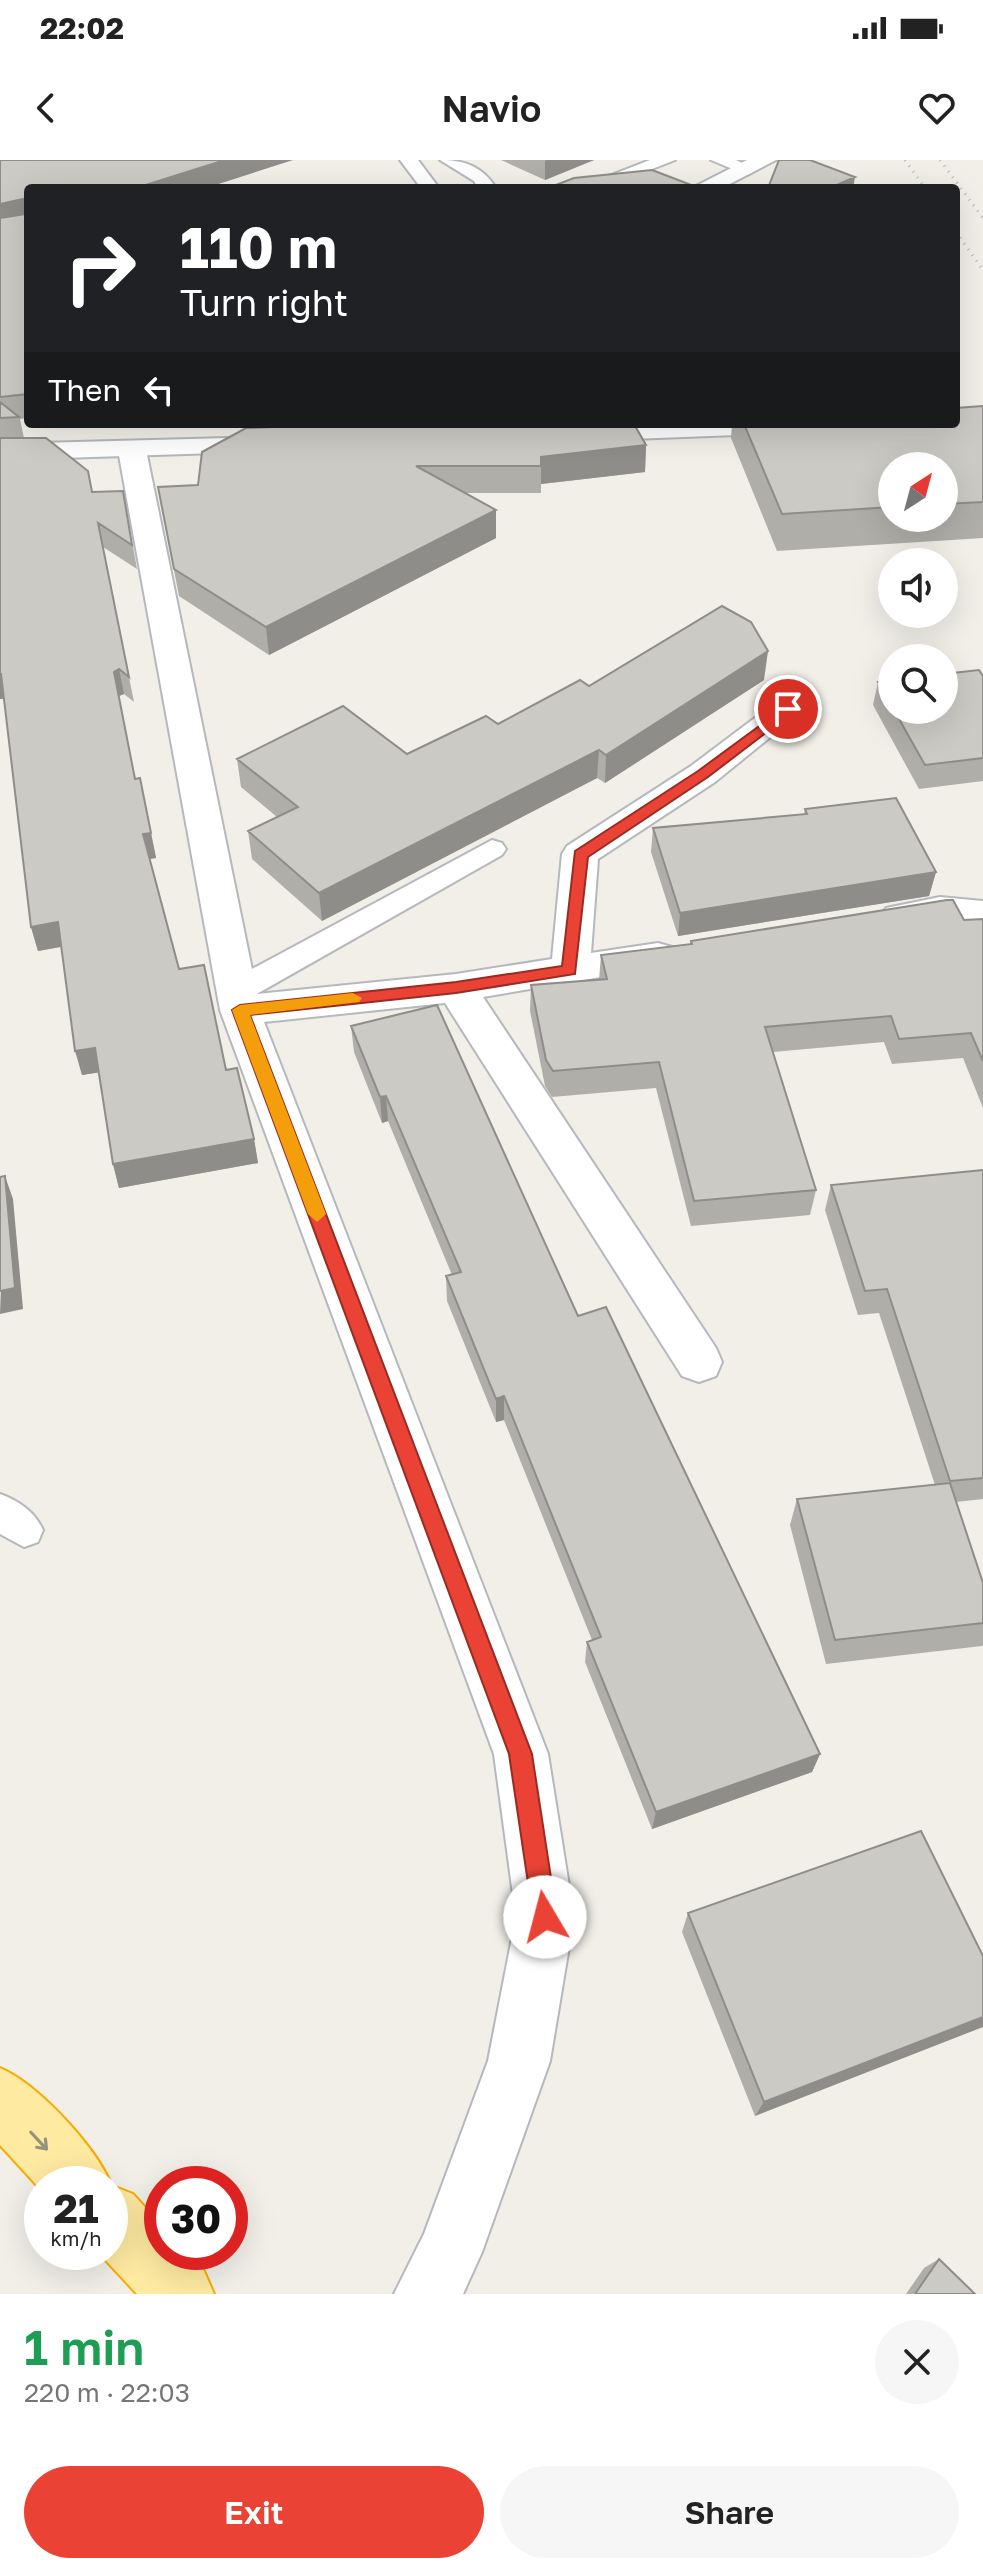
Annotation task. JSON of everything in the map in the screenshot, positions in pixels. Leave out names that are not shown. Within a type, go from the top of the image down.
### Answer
[{"type":"highway","points":[[0,2099],[62,2166]]},
{"type":"highway","points":[[128,2237],[181,2294]]},
{"type":"street","points":[[712,184],[756,165]]},
{"type":"street","points":[[554,434],[691,428]]},
{"type":"street","points":[[121,442],[238,1000],[521,1754],[545,1917],[519,2061],[450,2252],[427,2294]]},
{"type":"street","points":[[0,452],[121,442],[291,444]]},
{"type":"street","points":[[570,970],[580,854],[703,774],[788,709]]},
{"type":"street","points":[[863,923],[940,910],[983,914]]},
{"type":"street","points":[[238,1000],[456,988],[693,950]]},
{"type":"street","points":[[456,988],[699,1362]]},
{"type":"lane","points":[[409,160],[427,184]]},
{"type":"lane","points":[[449,160],[481,178],[485,184]]},
{"type":"lane","points":[[598,184],[666,160]]},
{"type":"lane","points":[[720,160],[756,165]]},
{"type":"lane","points":[[238,1000],[492,849]]},
{"type":"building","points":[[0,160],[225,160],[149,184],[24,184],[24,204],[23,199],[0,204]]},
{"type":"building","points":[[779,160],[810,160],[855,177],[839,184],[770,184]]},
{"type":"building","points":[[652,170],[689,184],[558,184],[574,178]]},
{"type":"building","points":[[24,214],[24,394],[0,397],[0,218]]},
{"type":"building","points":[[0,402],[19,417],[0,418]]},
{"type":"building","points":[[983,406],[983,502],[958,503],[958,452],[878,452],[878,508],[782,514],[746,428],[960,428],[960,408]]},
{"type":"building","points":[[246,428],[636,428],[646,445],[541,457],[541,466],[416,466],[496,510],[266,627],[174,569],[158,487],[198,485],[202,452]]},
{"type":"building","points":[[0,438],[46,438],[88,471],[92,492],[123,491],[132,545],[98,523],[129,677],[119,669],[114,672],[135,779],[140,778],[151,833],[143,834],[179,969],[204,965],[226,1070],[237,1068],[254,1139],[113,1164],[95,1048],[75,1051],[58,922],[31,927],[0,674]]},
{"type":"building","points":[[722,606],[751,622],[768,651],[606,755],[599,750],[319,893],[248,831],[298,807],[237,759],[343,706],[407,754],[486,716],[498,724],[580,680],[589,686]]},
{"type":"building","points":[[979,670],[983,676],[983,758],[925,765],[902,724],[958,724],[958,672]]},
{"type":"building","points":[[896,798],[936,872],[680,913],[653,828],[807,814],[805,809]]},
{"type":"building","points":[[953,900],[964,920],[983,919],[983,1061],[971,1033],[899,1039],[891,1016],[765,1027],[816,1190],[694,1201],[659,1062],[553,1071],[546,1060],[531,985],[607,979],[601,955],[692,944],[691,941]]},
{"type":"building","points":[[437,1005],[578,1316],[606,1307],[820,1754],[656,1812],[587,1642],[601,1637],[504,1396],[496,1399],[446,1276],[461,1272],[386,1096],[380,1097],[351,1026]]},
{"type":"building","points":[[983,1170],[983,1478],[950,1481],[887,1289],[865,1291],[831,1185]]},
{"type":"building","points":[[5,1176],[15,1288],[0,1291],[0,1177]]},
{"type":"building","points":[[950,1483],[983,1583],[983,1623],[835,1640],[797,1499]]},
{"type":"building","points":[[921,1831],[983,1956],[983,2017],[764,2102],[688,1913]]},
{"type":"building","points":[[939,2259],[975,2294],[915,2294]]},
{"type":"railway","points":[[905,160],[922,184]]},
{"type":"railway","points":[[940,160],[958,184]]},
{"type":"railway","points":[[960,187],[983,218]]},
{"type":"railway","points":[[960,238],[983,270]]},
{"type":"slow traffic","points":[[317,1214],[240,1010],[353,998]]},
{"type":"route","points":[[545,1917],[521,1754],[240,1010],[456,988],[570,970],[580,854],[703,774],[788,709]]}]
